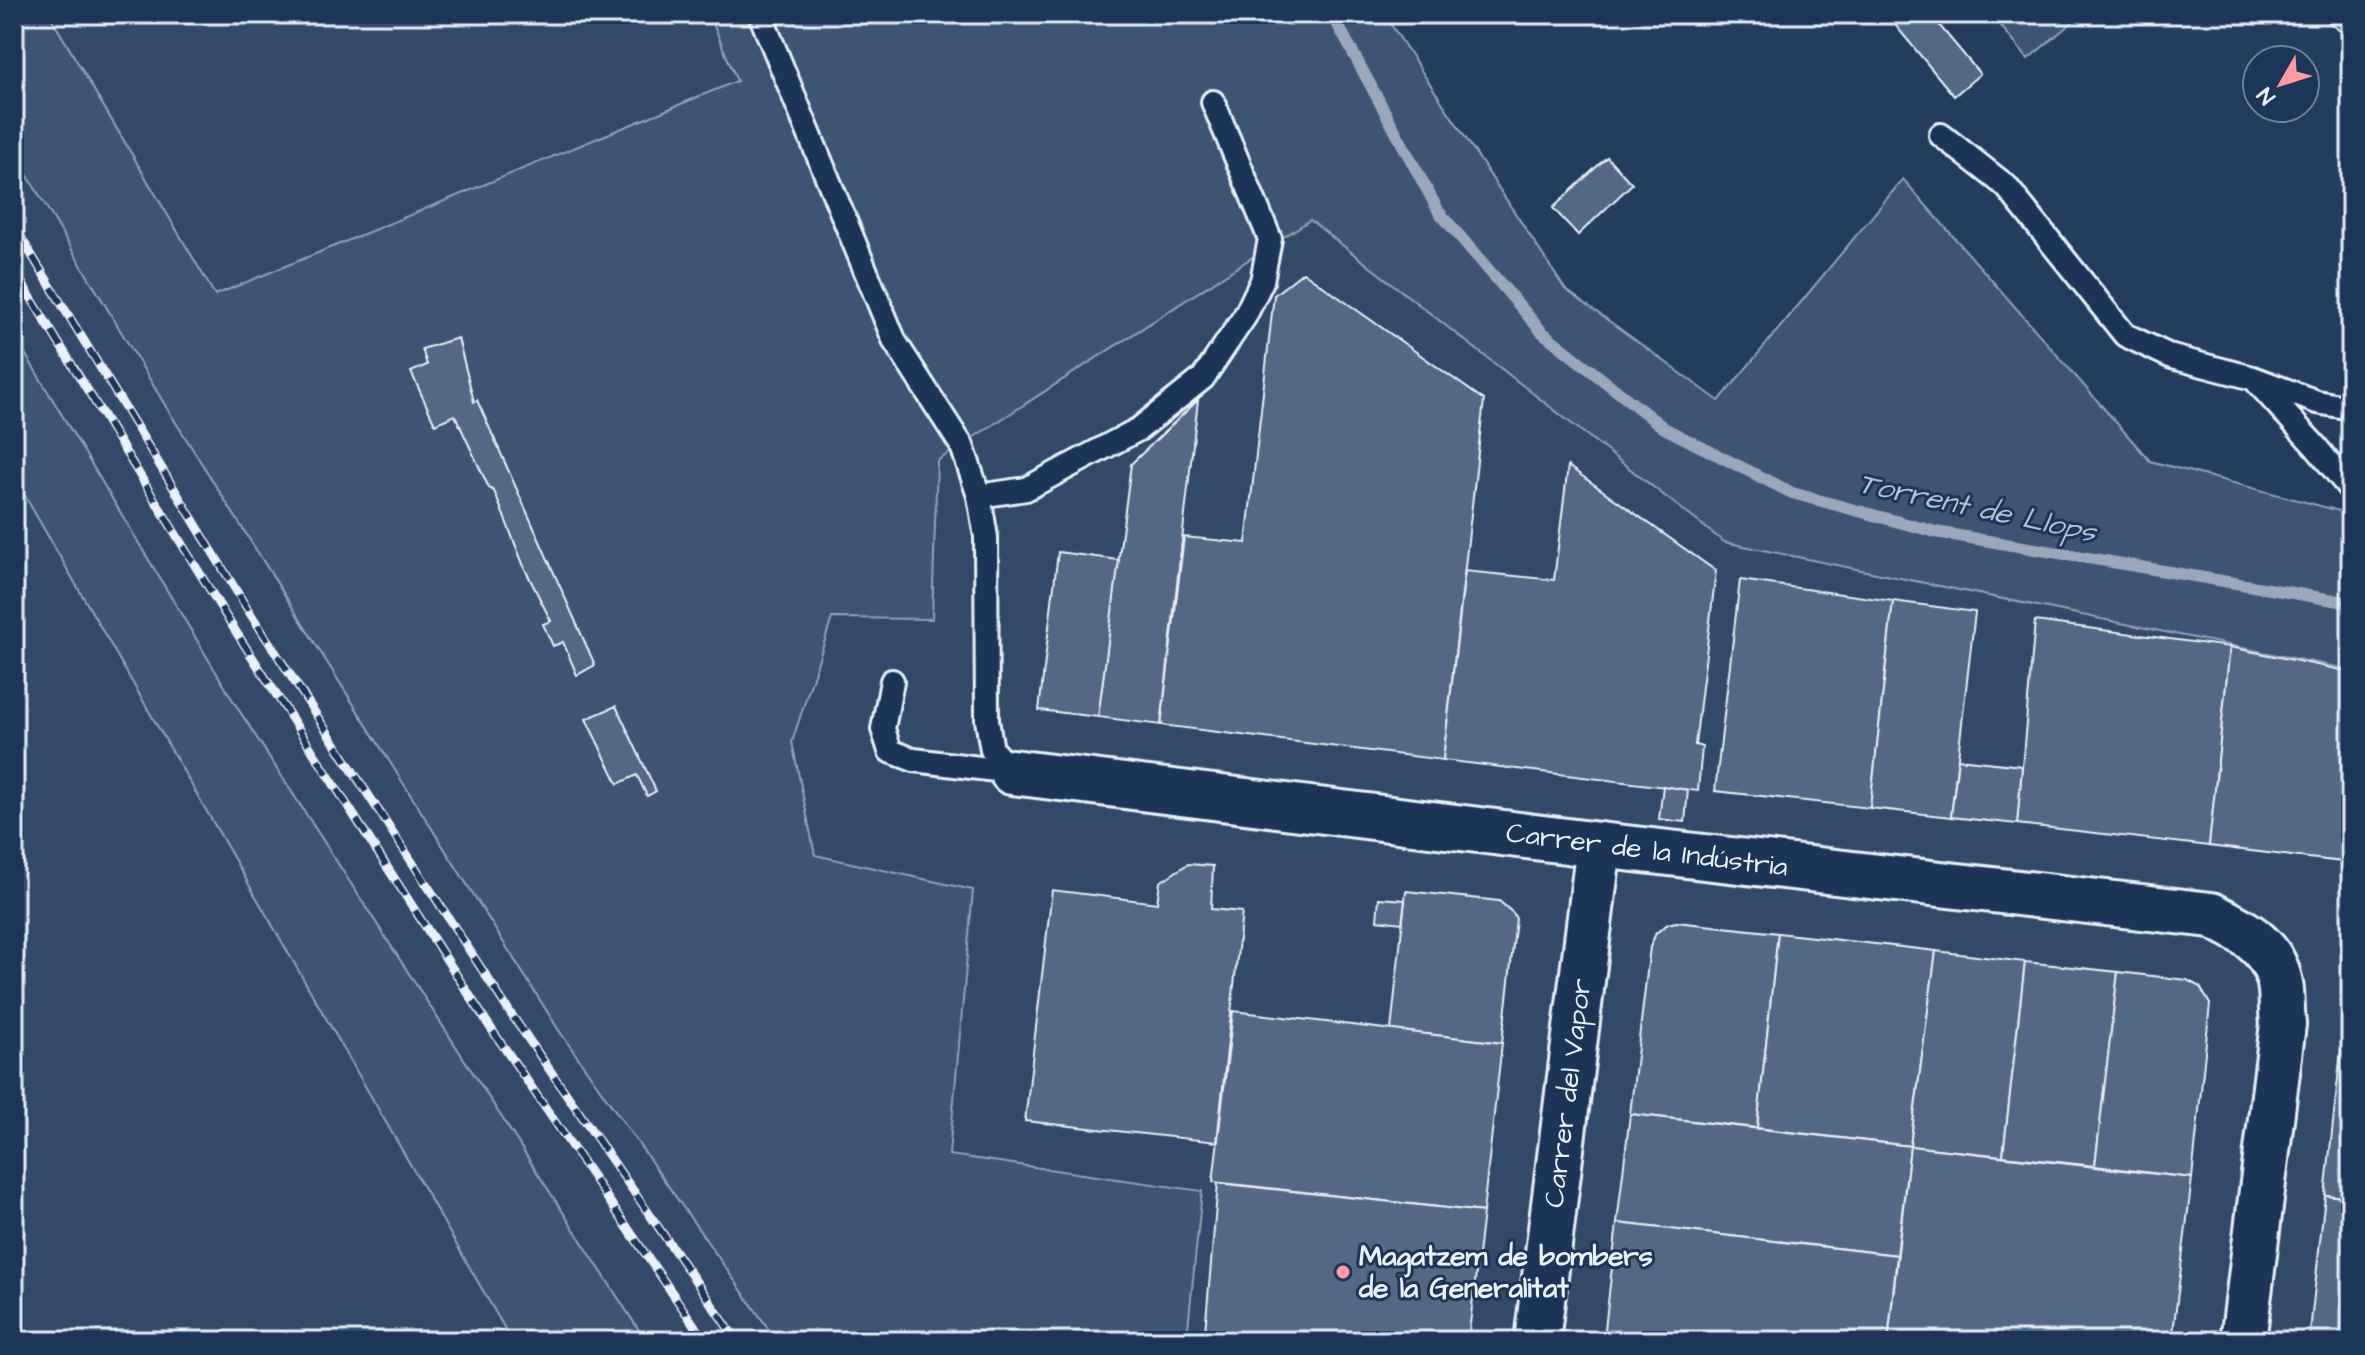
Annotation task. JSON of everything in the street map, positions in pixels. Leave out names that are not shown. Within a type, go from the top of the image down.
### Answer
[{"type":"street","name":"Carrer de la Indústria","points":[[1012,772],[1599,845],[2211,915],[2246,932],[2269,955],[2279,978],[2283,1024],[2243,1341]]},
{"type":"street","name":"Carrer del Vapor","points":[[1537,1341],[1599,845]]},
{"type":"lane","points":[[760,14],[895,342],[962,446],[979,496],[986,537],[987,720],[992,750],[1012,772]]},
{"type":"lane","points":[[979,496],[1026,489],[1139,429],[1203,378],[1245,316],[1262,281],[1270,239],[1213,102]]},
{"type":"lane","points":[[1941,135],[2006,186],[2125,335],[2172,357],[2253,378],[2317,402],[2351,408]]},
{"type":"lane","points":[[2253,378],[2351,490]]},
{"type":"lane","points":[[892,681],[883,729],[890,751],[914,760],[1012,772]]},
{"type":"shaded area","points":[[14,14],[49,14],[215,295],[737,81],[709,14],[1384,14],[1565,289],[1719,401],[1903,179],[2150,461],[2351,514],[2351,670],[1724,542],[1310,220],[937,461],[932,619],[832,618],[792,742],[815,855],[973,890],[949,1155],[1202,1191],[1188,1328],[1199,1341],[777,1341],[560,1032],[168,410],[14,153]]},
{"type":"shaded area","points":[[49,14],[709,14],[737,81],[215,295]]},
{"type":"shaded area","points":[[1991,14],[2082,14],[2028,59]]},
{"type":"shaded area","points":[[14,153],[168,410],[560,1032],[777,1341],[646,1341],[237,707],[14,335]]},
{"type":"shaded area","points":[[1311,220],[1724,542],[2351,670],[2351,1341],[1199,1341],[1188,1329],[1202,1191],[948,1155],[973,890],[815,855],[792,742],[831,618],[932,619],[937,461]]},
{"type":"shaded area","points":[[14,335],[237,707],[646,1341],[512,1341],[14,477]]},
{"type":"shaded area","points":[[14,477],[512,1341],[14,1341]]},
{"type":"building","points":[[1886,14],[1930,14],[1980,74],[1954,96]]},
{"type":"building","points":[[2319,14],[2351,14],[2351,40]]},
{"type":"building","points":[[1607,157],[1632,184],[1578,235],[1553,208]]},
{"type":"building","points":[[1303,272],[1484,400],[1443,760],[1161,725],[1184,537],[1246,543],[1274,295]]},
{"type":"building","points":[[458,338],[474,402],[477,400],[595,665],[577,675],[563,642],[553,646],[543,624],[551,621],[525,569],[494,491],[489,488],[455,415],[435,424],[411,372],[427,365],[422,349]]},
{"type":"building","points":[[1198,400],[1161,725],[1098,717],[1131,464]]},
{"type":"building","points":[[1568,466],[1716,571],[1695,745],[1702,747],[1698,791],[1443,760],[1465,571],[1554,580]]},
{"type":"building","points":[[1058,552],[1119,560],[1098,717],[1039,710]]},
{"type":"building","points":[[1740,580],[1893,601],[1870,808],[1715,791]]},
{"type":"building","points":[[1893,601],[1975,612],[1951,817],[1870,808]]},
{"type":"building","points":[[2035,621],[2230,647],[2209,846],[2017,824]]},
{"type":"building","points":[[2230,647],[2351,672],[2351,863],[2209,846]]},
{"type":"building","points":[[616,706],[656,791],[647,796],[637,775],[618,784],[586,719]]},
{"type":"building","points":[[1958,759],[2022,766],[2017,824],[1951,817]]},
{"type":"building","points":[[1663,786],[1688,790],[1685,822],[1659,819]]},
{"type":"building","points":[[1188,864],[1213,866],[1211,909],[1242,912],[1217,1142],[1025,1121],[1052,890],[1157,903],[1160,882]]},
{"type":"building","points":[[1406,891],[1499,901],[1513,913],[1516,919],[1502,1043],[1391,1030]]},
{"type":"building","points":[[1379,898],[1405,900],[1402,923],[1377,920]]},
{"type":"building","points":[[1676,922],[1778,933],[1757,1128],[1630,1114],[1650,947],[1656,933]]},
{"type":"building","points":[[1778,933],[1936,951],[1910,1146],[1757,1128]]},
{"type":"building","points":[[1936,951],[2025,962],[2003,1156],[1910,1146]]},
{"type":"building","points":[[2025,962],[2118,972],[2095,1166],[2003,1156]]},
{"type":"building","points":[[2351,970],[2351,1198],[2325,1195]]},
{"type":"building","points":[[2118,972],[2187,980],[2200,987],[2210,1004],[2192,1178],[2095,1166]]},
{"type":"building","points":[[1233,1011],[1502,1043],[1483,1212],[1213,1182]]},
{"type":"building","points":[[1630,1114],[1910,1146],[1897,1255],[1617,1223]]},
{"type":"building","points":[[1910,1146],[2192,1178],[2172,1341],[1888,1341]]},
{"type":"building","name":"Magatzem de bombers de la Generalitat","points":[[1218,1183],[1483,1212],[1468,1341],[1212,1341],[1205,1332]]},
{"type":"building","points":[[2325,1195],[2351,1198],[2351,1341],[2309,1341]]},
{"type":"building","points":[[1617,1223],[1897,1255],[1888,1341],[1636,1341],[1604,1338]]},
{"type":"waterway","name":"Torrent de Llops","points":[[1332,14],[1439,212],[1542,332],[1664,428],[1792,493],[1936,532],[2351,603]]},
{"type":"railway","points":[[14,226],[248,610],[509,1011],[737,1341]]},
{"type":"railway","points":[[14,270],[229,621],[488,1024],[705,1341]]},
{"type":"place","name":"Magatzem de bombers de la Generalitat","points":[[1343,1272]]}]
